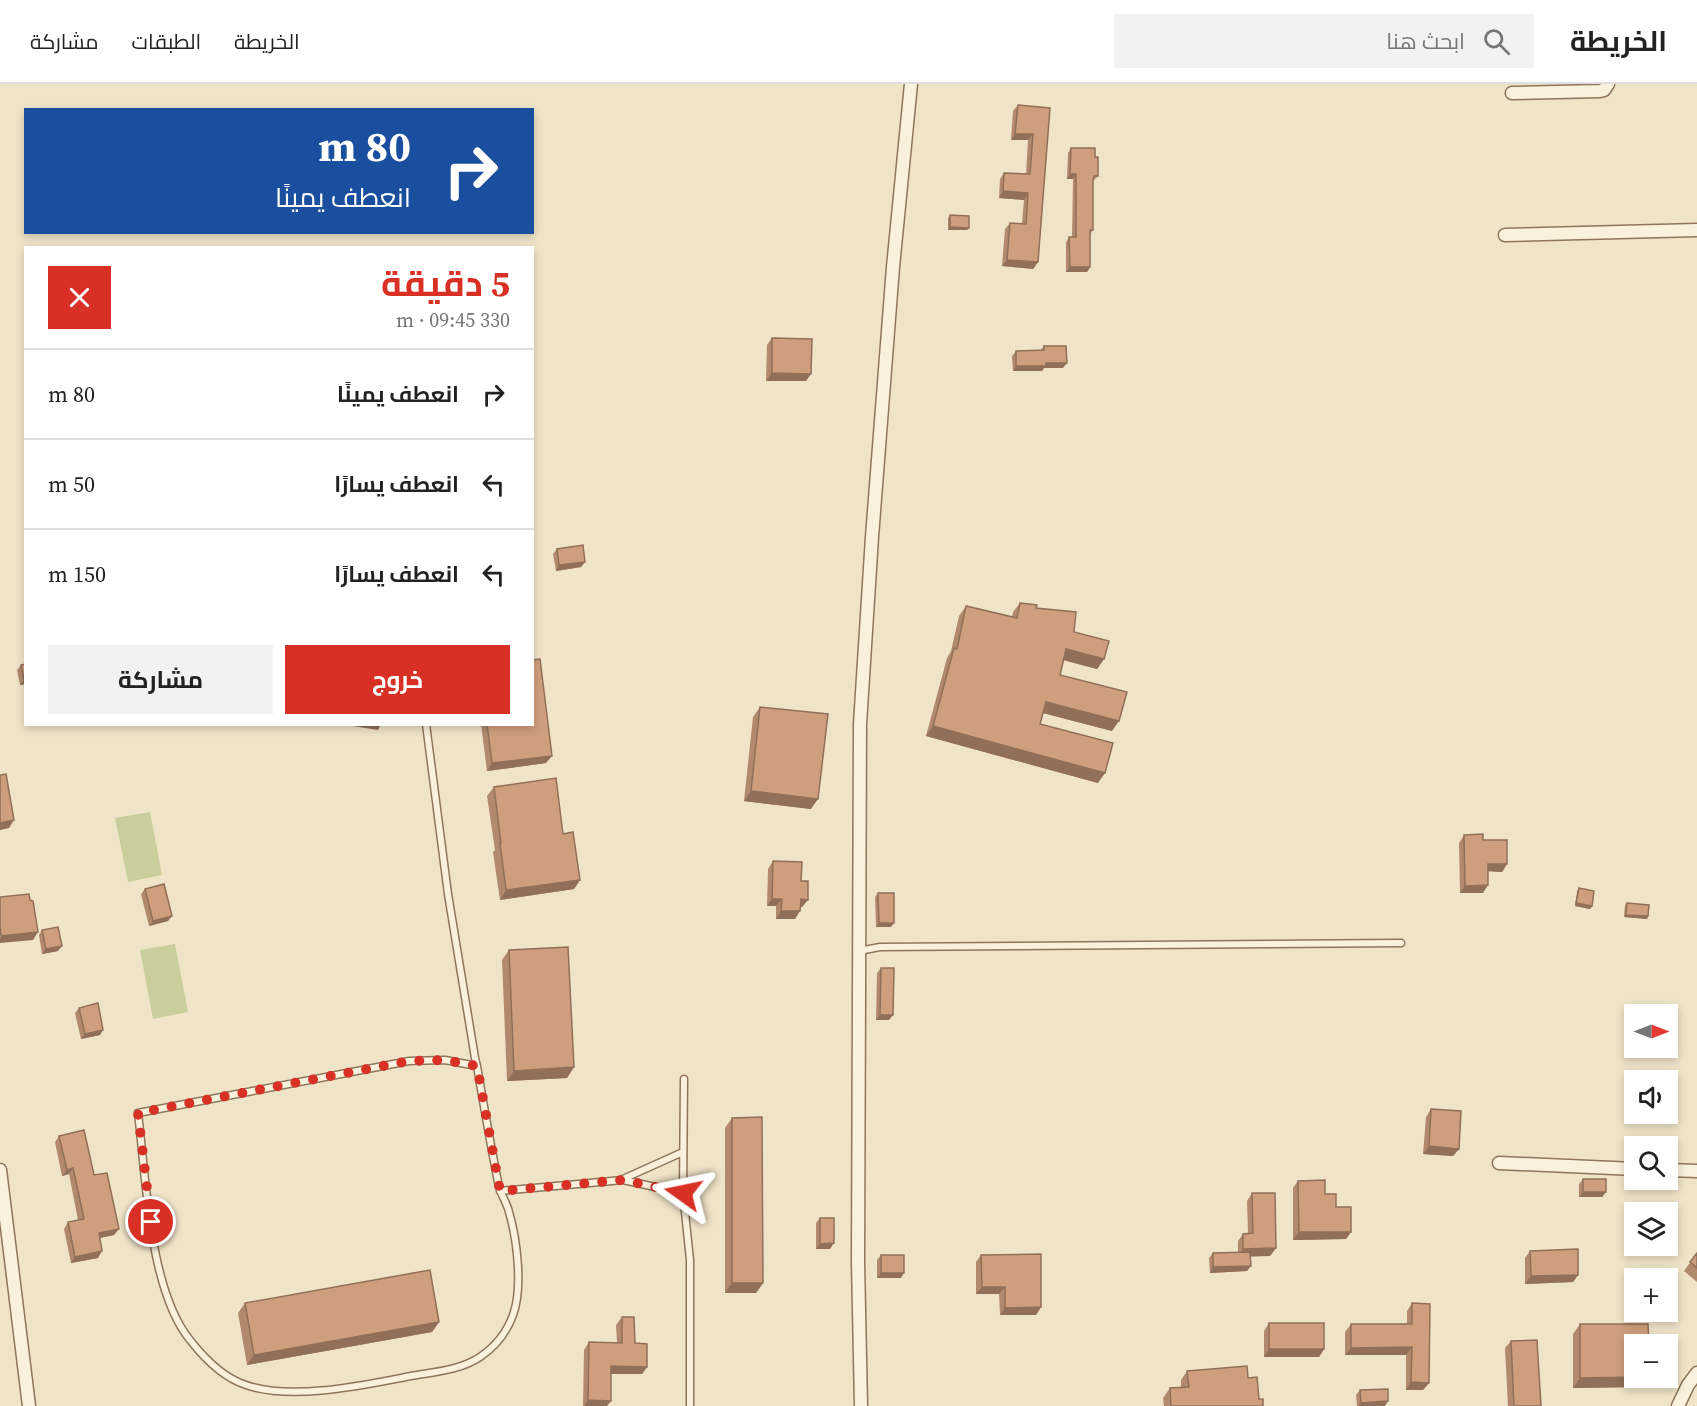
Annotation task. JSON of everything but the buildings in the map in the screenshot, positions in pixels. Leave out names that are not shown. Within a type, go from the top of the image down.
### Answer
[{"type":"street","points":[[861,1406],[858,1262],[860,724],[891,290],[911,84]]},
{"type":"street","points":[[1512,93],[1600,91],[1604,90],[1608,84]]},
{"type":"street","points":[[1505,235],[1697,230]]},
{"type":"street","points":[[1499,1163],[1624,1169]]},
{"type":"street","points":[[0,1170],[29,1406]]},
{"type":"street","points":[[1678,1170],[1697,1171]]},
{"type":"street","points":[[1677,1406],[1697,1373]]},
{"type":"lane","points":[[426,726],[448,894],[477,1066],[500,1191],[509,1211],[516,1251],[518,1288],[514,1313],[502,1337],[479,1358],[451,1370],[371,1384],[298,1392],[265,1391],[244,1385],[226,1375],[204,1356],[188,1338],[176,1317],[164,1284],[153,1241],[138,1113],[409,1061],[445,1060],[477,1066]]},
{"type":"lane","points":[[858,951],[880,946],[1401,943]]},
{"type":"lane","points":[[684,1079],[683,1193],[690,1260],[690,1406]]},
{"type":"lane","points":[[623,1180],[683,1152]]},
{"type":"lane","points":[[500,1191],[623,1180],[683,1193]]},
{"type":"green space","points":[[150,812],[162,875],[128,882],[115,818]]},
{"type":"green space","points":[[175,944],[188,1012],[153,1019],[140,950]]},
{"type":"route","points":[[151,1222],[138,1113],[409,1061],[445,1060],[477,1066],[500,1191],[623,1180],[683,1193]]}]
